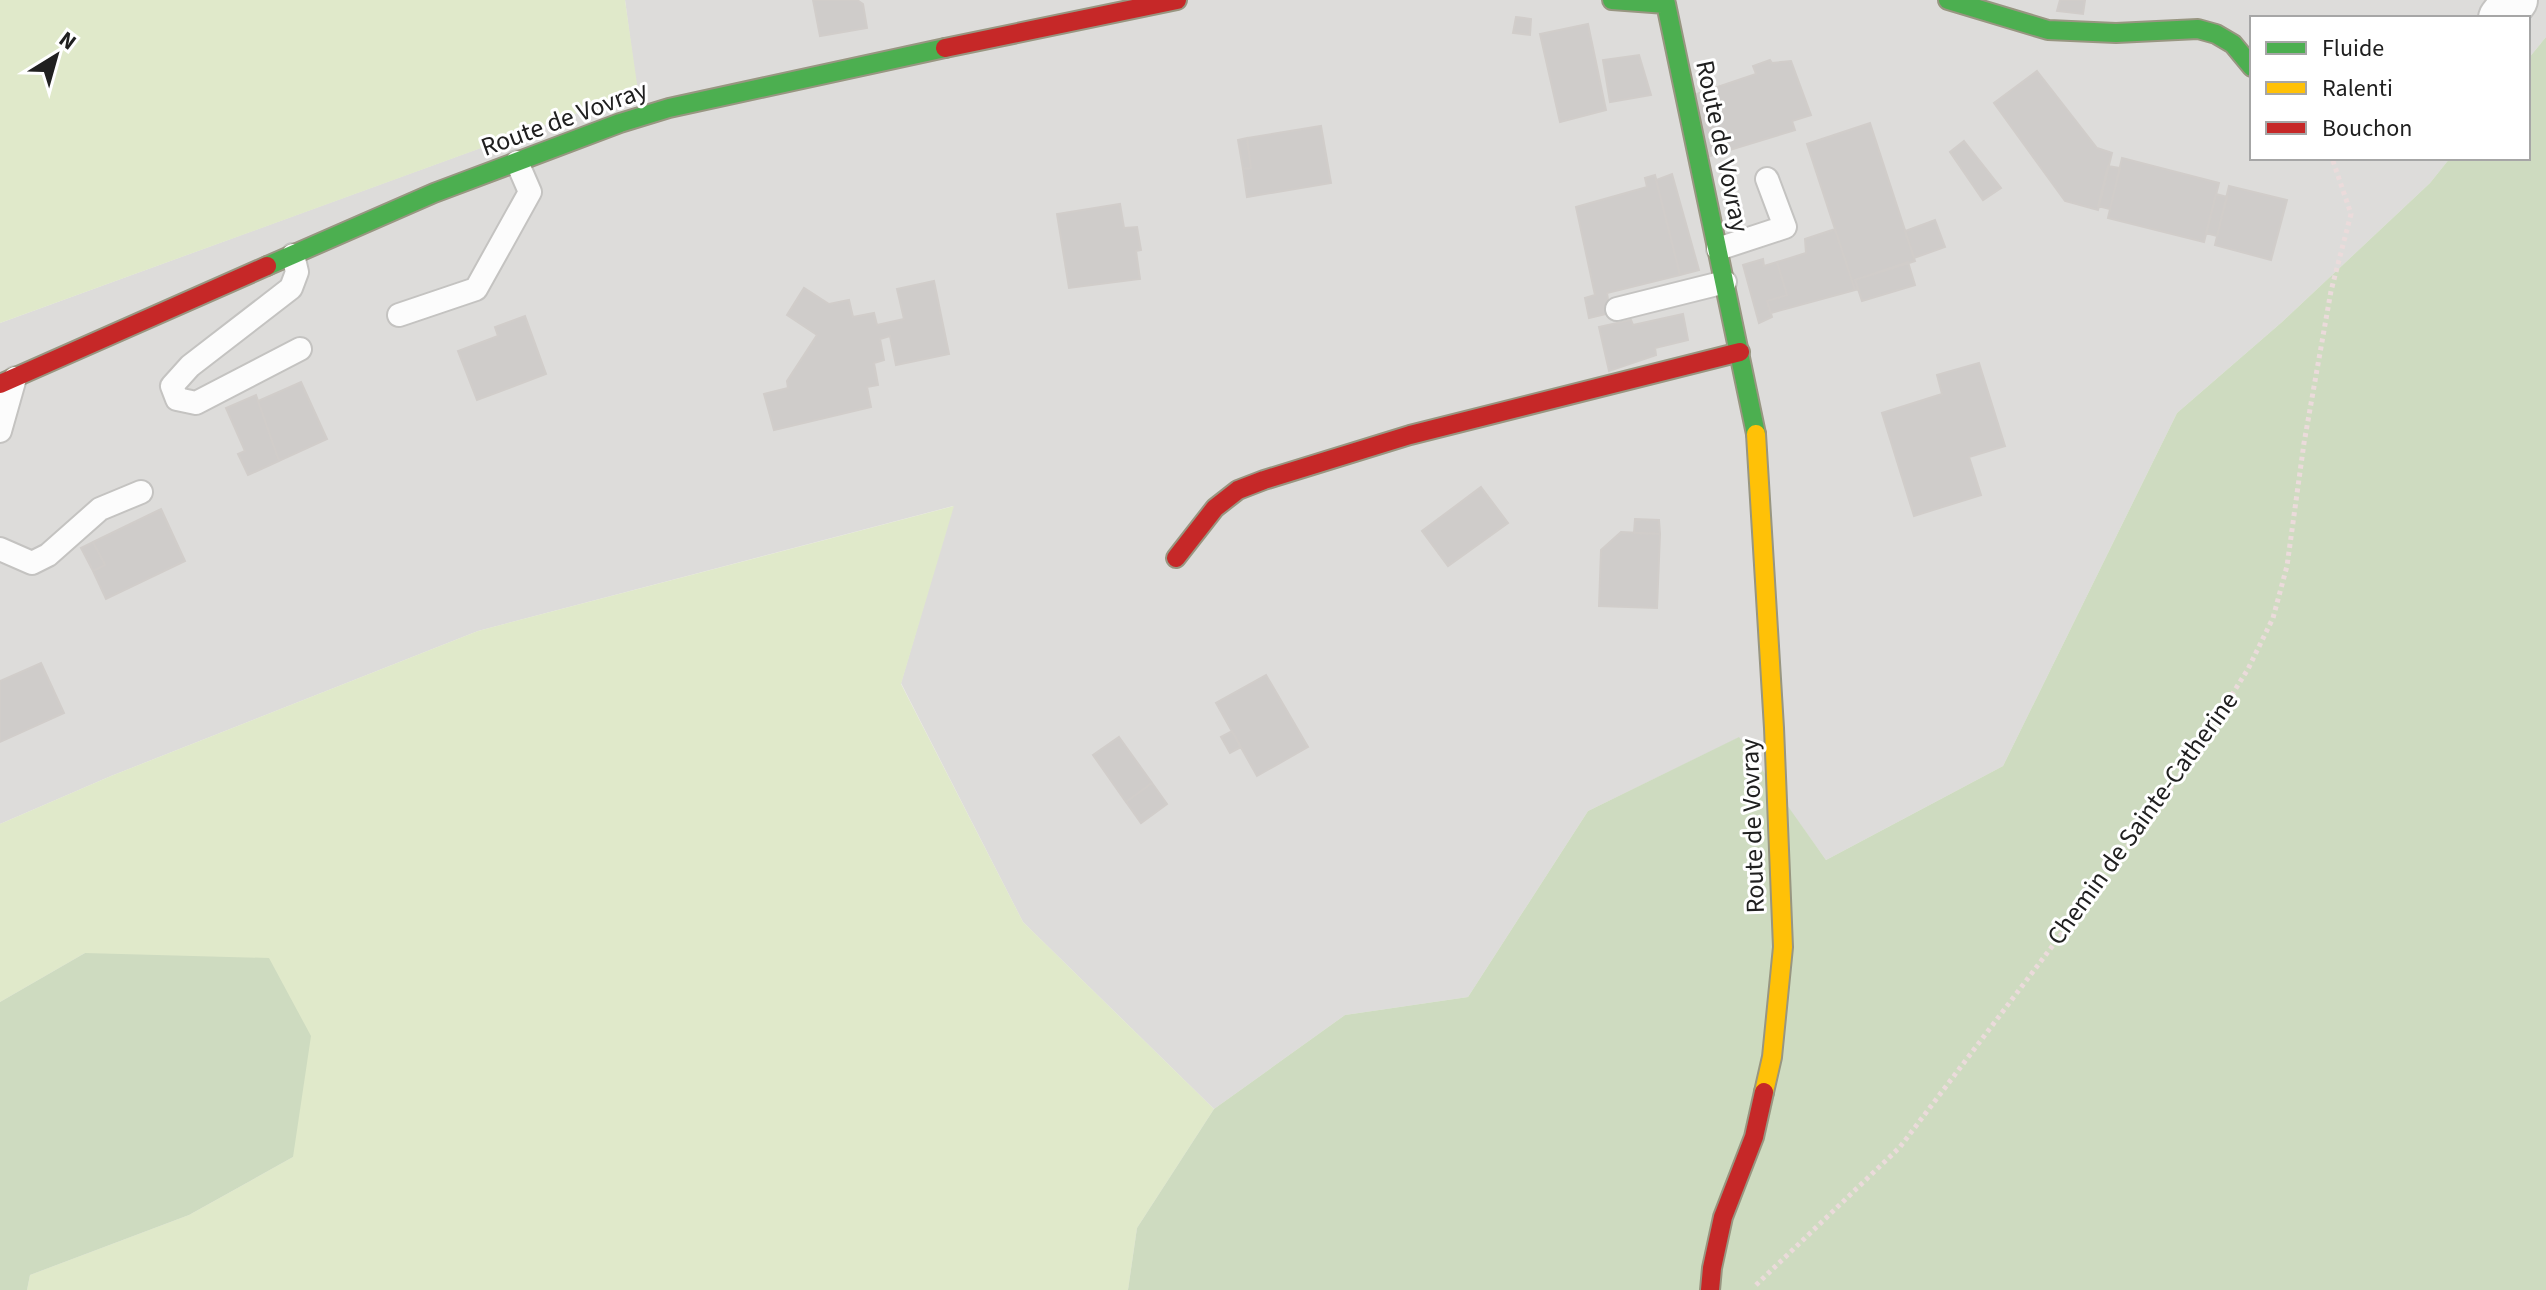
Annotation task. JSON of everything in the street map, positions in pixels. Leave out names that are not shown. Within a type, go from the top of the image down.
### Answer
[{"type":"street","name":"Route de Vovray","points":[[8,380],[434,193],[620,123],[669,108],[1177,0]]},
{"type":"street","name":"Route de Vovray","points":[[1612,0],[1672,2],[1756,431],[1774,728],[1783,947],[1772,1057],[1754,1137],[1723,1217],[1710,1290]]},
{"type":"street","points":[[1948,0],[2048,30],[2116,33],[2198,29],[2216,34],[2233,44],[2250,65]]},
{"type":"street","points":[[2503,16],[2515,0]]},
{"type":"street","points":[[1176,558],[1215,508],[1238,490],[1264,480],[1410,435],[1740,352]]},
{"type":"lane","points":[[399,315],[476,289],[530,192],[517,162]]},
{"type":"lane","points":[[1718,249],[1785,227],[1767,179]]},
{"type":"lane","points":[[293,255],[297,272],[291,288],[190,366],[172,386],[177,399],[196,403],[300,349]]},
{"type":"lane","points":[[1617,309],[1725,282]]},
{"type":"lane","points":[[0,431],[8,380]]},
{"type":"lane","points":[[0,549],[32,563],[48,555],[100,509],[141,492]]},
{"type":"path","name":"Chemin de Sainte-Catherine","points":[[1752,1290],[1900,1147],[2148,820],[2198,749],[2248,669],[2273,618],[2287,566],[2328,306],[2351,214],[2333,160]]},
{"type":"shaded area","points":[[625,0],[2546,0],[2546,37],[2530,57],[2530,16],[2250,16],[2250,160],[2448,160],[2430,183],[2282,322],[2177,413],[2003,766],[1826,860],[1738,738],[1588,811],[1468,997],[1345,1015],[1214,1109],[1023,922],[901,683],[953,506],[478,631],[111,776],[0,824],[0,323],[637,91]]},
{"type":"green space","points":[[0,0],[625,0],[638,91],[0,323]]},
{"type":"green space","points":[[2546,37],[2546,1290],[1128,1290],[1137,1228],[1214,1109],[1345,1015],[1468,997],[1588,811],[1739,737],[1826,860],[2003,766],[2177,413],[2282,322],[2430,183],[2448,160],[2530,160],[2530,57]]},
{"type":"green space","points":[[954,506],[901,684],[1023,922],[1214,1109],[1137,1228],[1128,1290],[27,1290],[30,1275],[189,1215],[293,1157],[85,953],[0,1002],[0,824],[111,776],[478,631]]},
{"type":"green space","points":[[85,953],[269,958],[311,1036],[293,1157],[189,1215],[30,1275],[27,1290],[0,1290],[0,1002]]},
{"type":"building","points":[[813,0],[857,0],[863,4],[867,28],[820,36]]},
{"type":"building","points":[[2060,0],[2085,0],[2083,14],[2057,11]]},
{"type":"building","points":[[1516,17],[1531,19],[1530,35],[1513,33]]},
{"type":"building","points":[[1588,24],[1606,110],[1560,122],[1540,34]]},
{"type":"building","points":[[1639,55],[1651,95],[1610,102],[1603,60]]},
{"type":"building","points":[[1770,60],[1772,63],[1791,61],[1811,115],[1792,121],[1795,130],[1710,156],[1691,96],[1756,74],[1753,66]]},
{"type":"building","points":[[2037,71],[2097,148],[2112,153],[2098,210],[2065,201],[1994,103]]},
{"type":"building","points":[[1870,123],[1915,261],[1855,280],[1858,289],[1855,290],[1807,144]]},
{"type":"building","points":[[1321,126],[1331,183],[1247,197],[1243,169],[1251,168],[1247,138]]},
{"type":"building","points":[[1247,138],[1251,168],[1243,169],[1238,140]]},
{"type":"building","points":[[1964,141],[2001,188],[1983,200],[1950,152]]},
{"type":"building","points":[[2122,158],[2219,183],[2204,242],[2108,218]]},
{"type":"building","points":[[2108,166],[2120,168],[2110,209],[2098,206]]},
{"type":"building","points":[[1672,174],[1699,270],[1680,275],[1656,180]]},
{"type":"building","points":[[1655,175],[1680,275],[1607,293],[1610,313],[1589,318],[1585,298],[1595,295],[1576,207],[1647,187],[1645,178]]},
{"type":"building","points":[[2229,186],[2287,200],[2271,260],[2215,245]]},
{"type":"building","points":[[2216,194],[2227,197],[2217,236],[2206,233]]},
{"type":"building","points":[[1120,204],[1124,228],[1137,227],[1141,250],[1136,251],[1140,279],[1069,288],[1057,214]]},
{"type":"building","points":[[1935,220],[1945,247],[1914,258],[1905,231]]},
{"type":"building","points":[[1835,229],[1855,290],[1771,313],[1767,301],[1787,295],[1777,262],[1806,253],[1805,239]]},
{"type":"building","points":[[1763,259],[1764,266],[1777,262],[1787,295],[1767,301],[1772,317],[1759,323],[1743,265]]},
{"type":"building","points":[[1908,262],[1915,285],[1862,301],[1855,280]]},
{"type":"building","points":[[934,281],[949,354],[896,365],[890,336],[880,339],[884,360],[874,363],[878,385],[867,387],[871,407],[774,430],[764,394],[788,388],[787,381],[817,335],[787,315],[804,288],[829,304],[849,300],[853,317],[874,313],[877,325],[904,319],[897,289]]},
{"type":"building","points":[[1683,314],[1688,340],[1655,348],[1656,355],[1609,371],[1599,327],[1631,320],[1633,325]]},
{"type":"building","points":[[525,316],[546,374],[477,400],[458,351],[498,336],[495,327]]},
{"type":"building","points":[[1979,363],[2005,446],[1969,457],[1981,495],[1914,516],[1882,413],[1942,394],[1937,375]]},
{"type":"building","points":[[301,382],[327,439],[279,461],[258,401]]},
{"type":"building","points":[[256,395],[279,461],[248,475],[238,454],[245,451],[226,408]]},
{"type":"building","points":[[1481,487],[1508,523],[1448,566],[1422,531]]},
{"type":"building","points":[[161,509],[185,561],[106,599],[93,571],[105,565],[93,542]]},
{"type":"building","points":[[1635,519],[1659,520],[1660,534],[1634,533]]},
{"type":"building","points":[[1621,532],[1660,534],[1657,608],[1599,606],[1601,550]]},
{"type":"building","points":[[93,542],[105,565],[93,571],[81,548]]},
{"type":"building","points":[[41,663],[64,713],[0,742],[0,681]]},
{"type":"building","points":[[1266,675],[1308,747],[1257,776],[1216,703]]},
{"type":"building","points":[[1232,731],[1241,747],[1230,753],[1221,737]]},
{"type":"building","points":[[1119,737],[1152,783],[1126,802],[1093,755]]},
{"type":"building","points":[[1152,783],[1167,804],[1141,823],[1126,802]]},
{"type":"traffic: fast","points":[[1612,0],[1666,4],[1756,434]]},
{"type":"traffic: fast","points":[[1948,0],[2048,30],[2116,33],[2198,29],[2216,34],[2233,44],[2250,65]]},
{"type":"traffic: fast","points":[[267,266],[434,193],[620,123],[669,108],[945,48]]},
{"type":"traffic: slow","points":[[1756,434],[1774,728],[1783,947],[1772,1057],[1764,1092]]},
{"type":"traffic: jam","points":[[945,48],[1177,0]]},
{"type":"traffic: jam","points":[[0,384],[267,266]]},
{"type":"traffic: jam","points":[[1176,558],[1215,508],[1238,490],[1264,480],[1410,435],[1740,352]]},
{"type":"traffic: jam","points":[[1710,1290],[1723,1217],[1754,1137],[1764,1092]]}]
